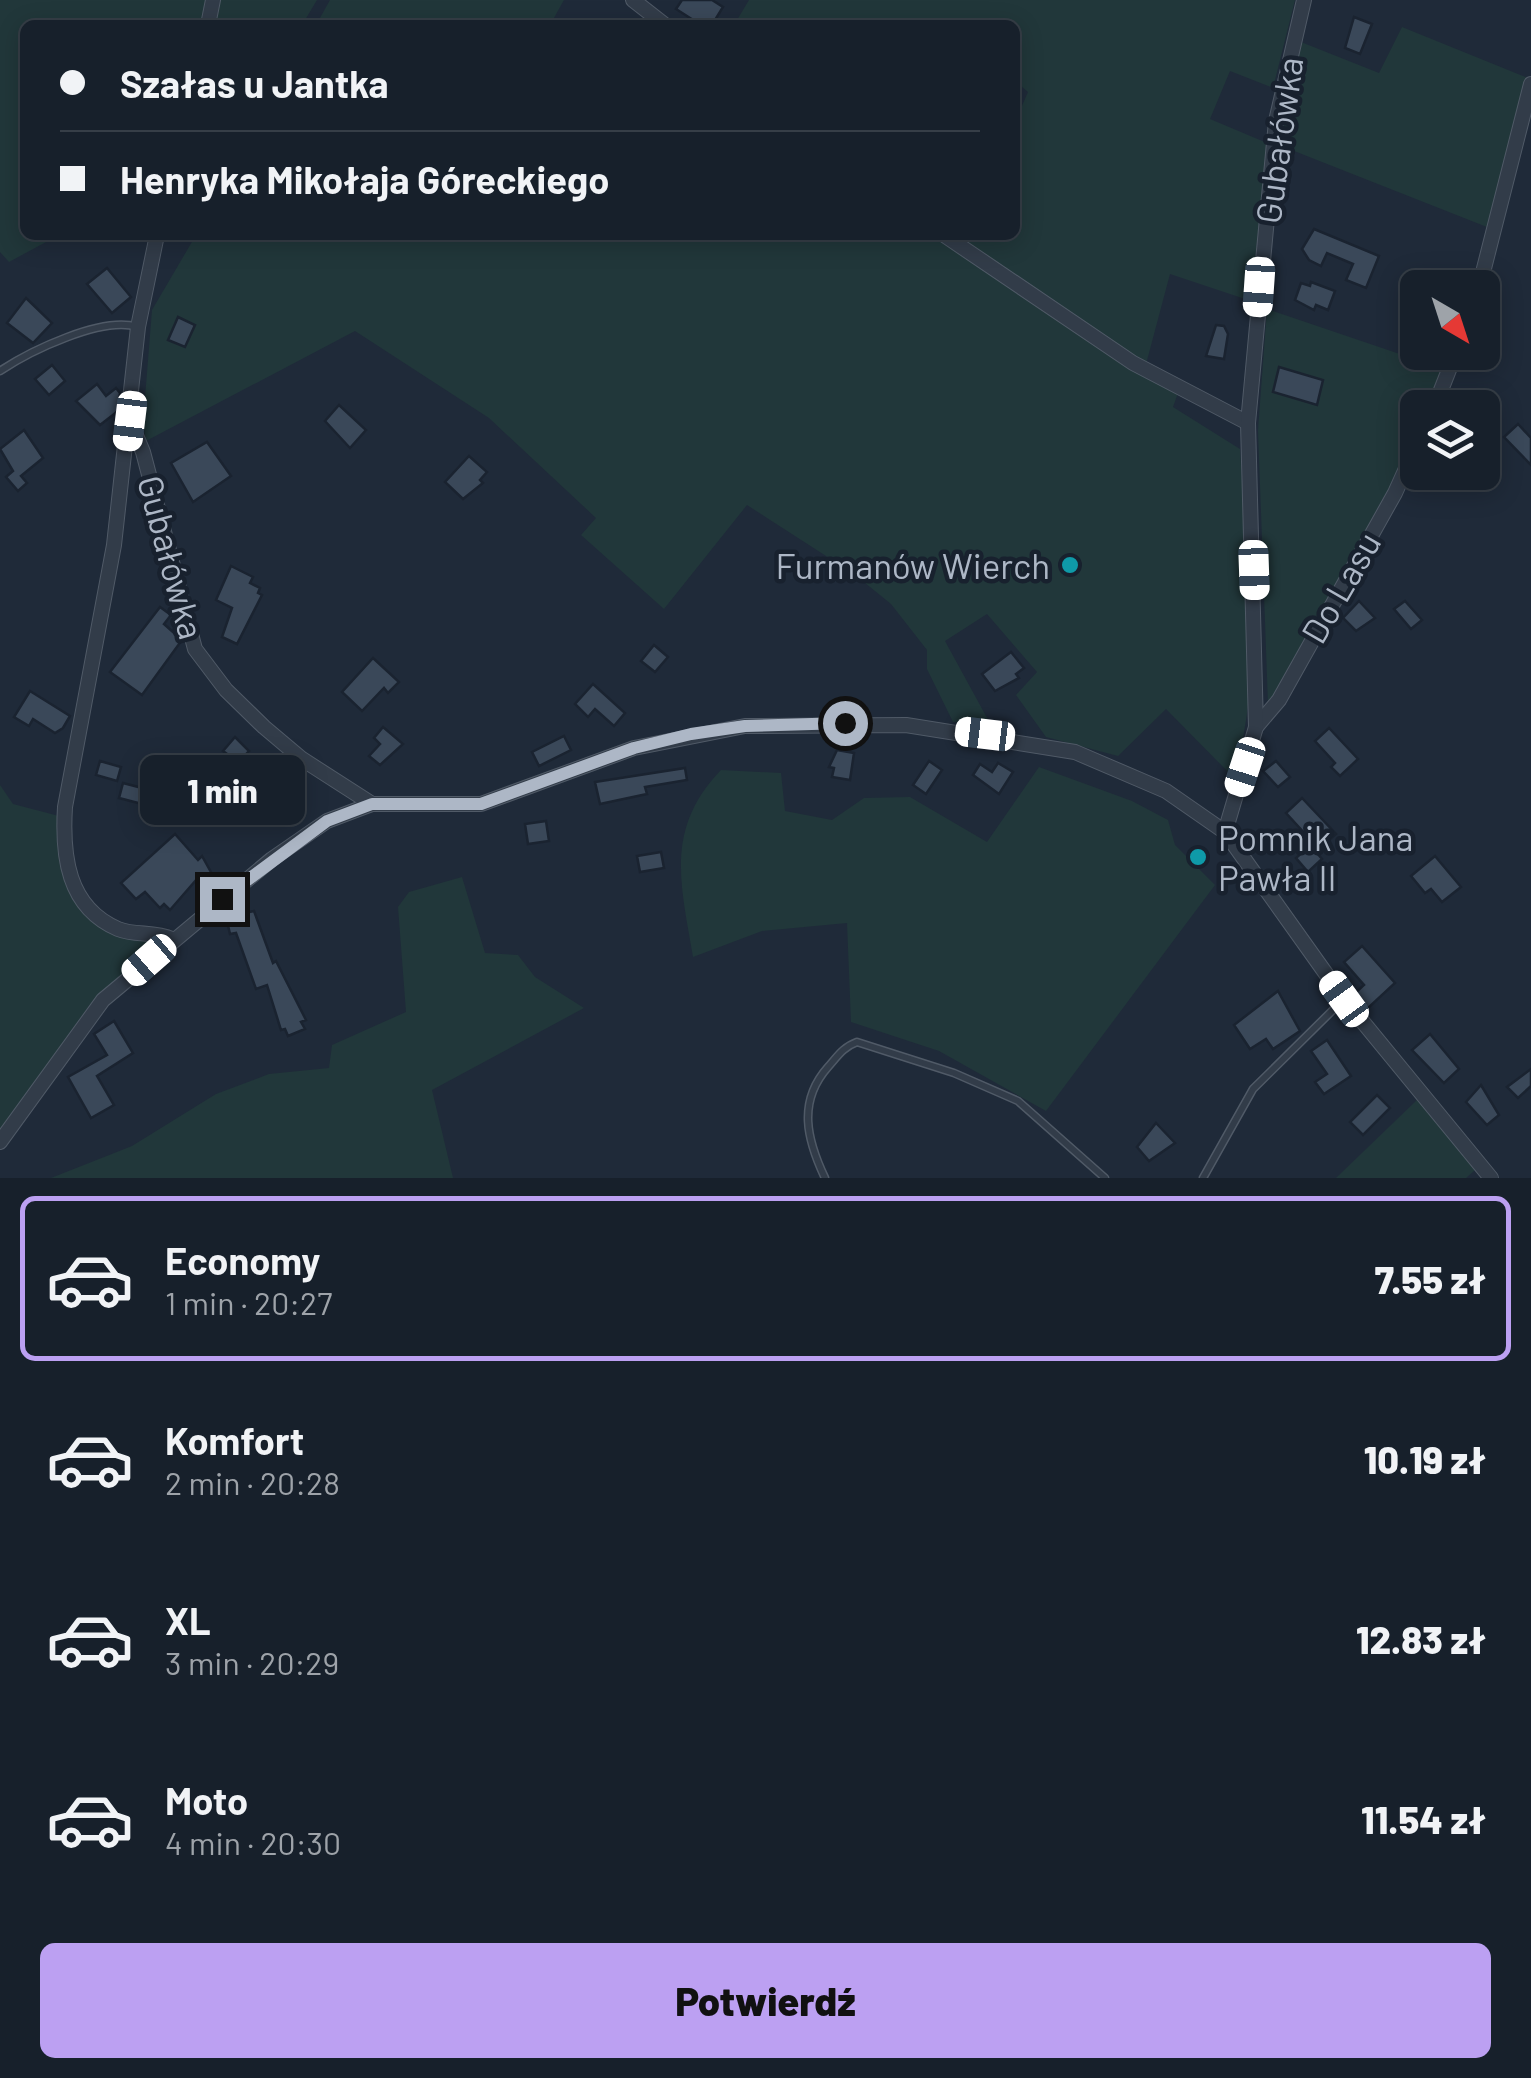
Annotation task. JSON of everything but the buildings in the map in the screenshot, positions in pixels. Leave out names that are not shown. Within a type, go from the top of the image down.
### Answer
[{"type":"street","points":[[633,0],[659,20]]},
{"type":"street","name":"Gubałówka","points":[[1225,832],[1256,727],[1248,424],[1276,122],[1304,0]]},
{"type":"street","points":[[1484,270],[1531,84]]},
{"type":"street","name":"Gubałówka","points":[[156,240],[138,327],[130,421],[63,842],[71,882],[91,914],[122,930],[158,933],[172,939]]},
{"type":"street","points":[[951,240],[1133,363],[1248,424]]},
{"type":"street","name":"Gubałówka","points":[[130,421],[143,452],[195,650],[226,690],[264,726],[302,759],[372,804]]},
{"type":"street","name":"Do Lasu","points":[[1256,727],[1278,700],[1400,482]]},
{"type":"street","points":[[0,1142],[104,1000],[172,939],[327,821],[372,804],[481,804],[634,748],[715,729],[815,722],[906,725],[1076,752],[1166,790],[1225,832],[1344,999],[1491,1178]]},
{"type":"lane","points":[[0,371],[53,343],[114,324],[138,327]]},
{"type":"lane","points":[[1203,1178],[1253,1089],[1344,999]]},
{"type":"lane","points":[[825,1178],[812,1152],[806,1108],[818,1078],[846,1046],[857,1042],[954,1073],[1018,1100],[1105,1178]]},
{"type":"green space","points":[[0,0],[317,0],[305,20],[20,20],[20,240],[50,240],[9,262],[0,252]]},
{"type":"green space","points":[[330,0],[564,0],[553,20],[319,20]]},
{"type":"green space","points":[[749,0],[1295,0],[1273,88],[1230,71],[1210,119],[1267,143],[1251,301],[1170,274],[1145,368],[962,242],[1020,240],[1020,110],[1028,92],[1020,85],[1020,20],[737,20]]},
{"type":"green space","points":[[1402,27],[1528,78],[1511,134],[1492,229],[1284,147],[1284,121],[1301,42],[1379,73]]},
{"type":"green space","points":[[193,240],[940,240],[1178,393],[1173,407],[1240,449],[1251,656],[1243,738],[1233,777],[1166,709],[1118,756],[1046,737],[1016,695],[1037,672],[987,614],[945,641],[992,727],[953,722],[927,669],[927,650],[891,604],[854,574],[747,505],[664,609],[581,535],[596,518],[489,418],[355,331],[146,441],[143,423],[152,310]]},
{"type":"green space","points":[[1267,309],[1400,354],[1400,370],[1444,370],[1435,390],[1400,390],[1400,468],[1268,704],[1258,430]]},
{"type":"green space","points":[[1039,767],[1132,801],[1168,820],[1175,845],[1215,885],[1046,1111],[939,1051],[851,1022],[847,923],[762,931],[693,957],[682,882],[684,836],[703,792],[721,770],[781,773],[785,811],[832,820],[864,798],[910,797],[987,842]]},
{"type":"green space","points":[[0,785],[13,804],[59,816],[78,900],[102,924],[151,939],[151,951],[92,1002],[0,1130]]},
{"type":"green space","points":[[462,877],[485,953],[518,955],[535,977],[584,1008],[432,1090],[453,1178],[51,1178],[132,1146],[216,1094],[269,1074],[329,1068],[332,1045],[406,1012],[398,907],[409,892]]},
{"type":"green space","points":[[1417,1100],[1475,1170],[1466,1178],[1336,1178]]},
{"type":"place","name":"Furmanów Wierch","points":[[1070,565]]},
{"type":"place","name":"Pomnik Jana Pawła II","points":[[1198,857]]},
{"type":"route","points":[[222,899],[327,821],[372,804],[481,804],[634,748],[691,734],[745,726],[845,723]]}]
